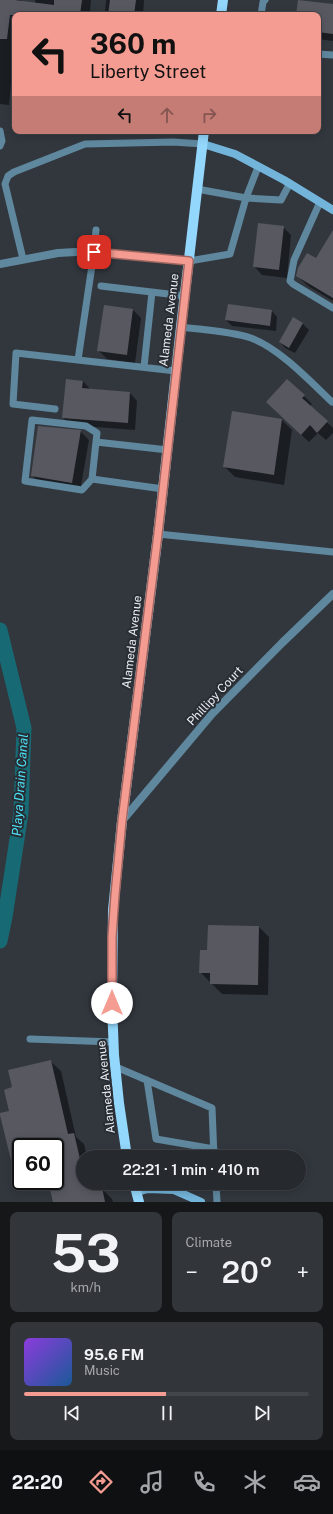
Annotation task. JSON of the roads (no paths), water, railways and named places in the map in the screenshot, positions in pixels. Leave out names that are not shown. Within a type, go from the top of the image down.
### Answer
[{"type":"main road","points":[[221,12],[223,0]]},
{"type":"main road","name":"Alameda Avenue","points":[[126,1150],[119,1103],[114,1042],[112,1003],[113,910],[122,821],[168,450],[204,134]]},
{"type":"main road","points":[[137,1190],[140,1202]]},
{"type":"street","points":[[203,144],[235,154],[290,184],[333,210]]},
{"type":"street","points":[[0,264],[58,253],[94,252],[189,261]]},
{"type":"street","name":"Phillipy Court","points":[[122,821],[212,714],[333,594]]},
{"type":"street","points":[[174,1190],[201,1202]]},
{"type":"lane","points":[[261,12],[263,2],[265,0]]},
{"type":"lane","points":[[321,54],[333,55]]},
{"type":"lane","points":[[0,131],[2,141],[0,146]]},
{"type":"lane","points":[[22,259],[5,184],[8,176],[14,172],[86,144],[173,142],[203,144]]},
{"type":"lane","points":[[189,261],[230,254],[246,198],[258,166]]},
{"type":"lane","points":[[197,189],[246,198],[281,200],[290,184]]},
{"type":"lane","points":[[320,202],[294,260],[290,281],[333,308]]},
{"type":"lane","points":[[78,360],[96,230]]},
{"type":"lane","points":[[101,286],[185,296]]},
{"type":"lane","points":[[144,367],[152,292]]},
{"type":"lane","points":[[181,326],[234,334],[257,341],[267,346],[332,402]]},
{"type":"lane","points":[[55,409],[13,404],[16,353],[176,371]]},
{"type":"lane","points":[[32,420],[86,426],[97,433],[95,451],[92,478],[82,490],[25,481],[32,420]]},
{"type":"lane","points":[[95,451],[96,442],[168,450]]},
{"type":"lane","points":[[92,478],[163,489]]},
{"type":"lane","points":[[158,534],[333,552]]},
{"type":"lane","points":[[30,1039],[114,1042]]},
{"type":"lane","points":[[116,1067],[147,1080],[212,1108],[214,1149],[156,1138],[147,1080]]},
{"type":"lane","points":[[216,1190],[217,1202]]},
{"type":"waterway","name":"Playa Drain Canal","points":[[0,630],[24,728],[21,813],[0,941]]}]
